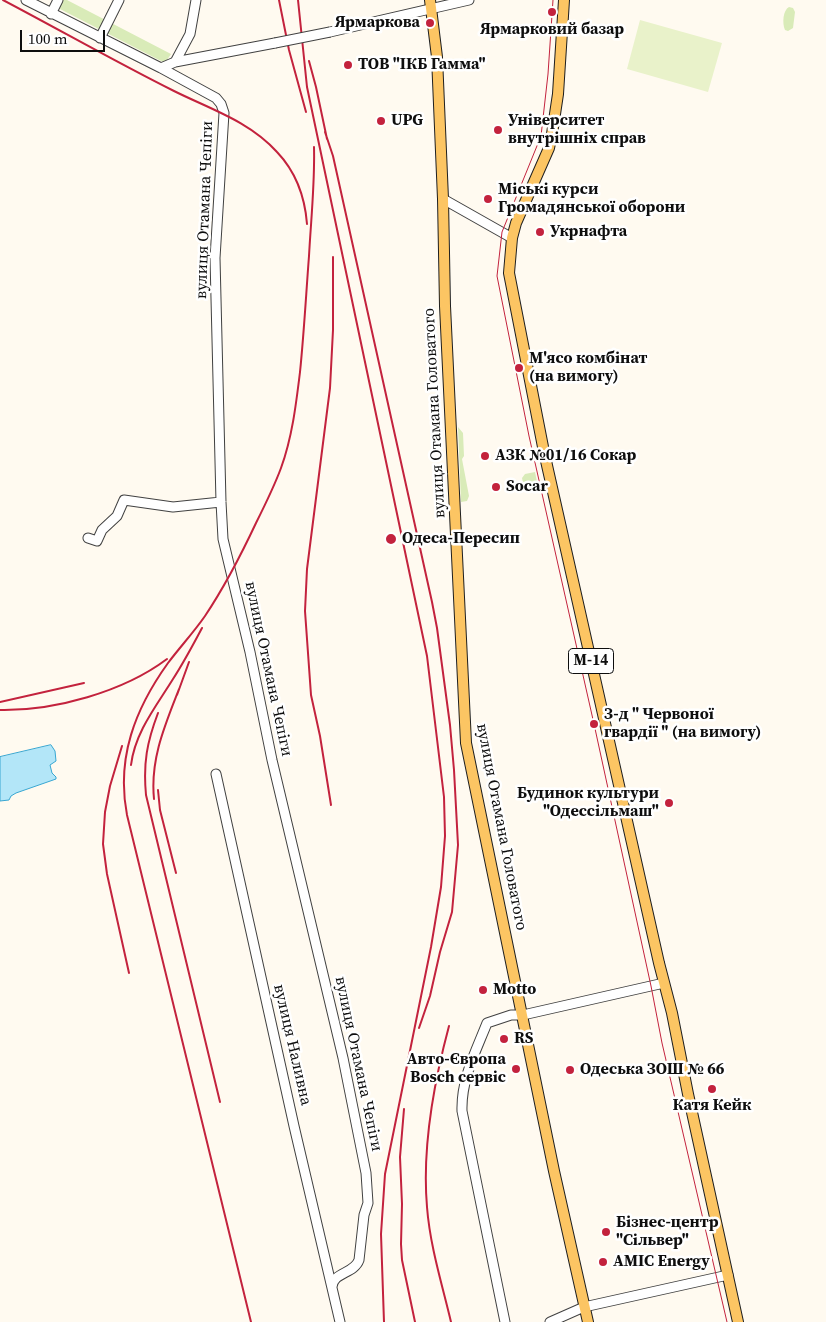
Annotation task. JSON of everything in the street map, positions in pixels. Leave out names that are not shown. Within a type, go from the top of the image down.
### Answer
[{"type":"main road","name":"М-14","points":[[564,0],[558,94],[552,134],[549,148],[516,223],[512,238],[509,273],[510,286],[541,437],[738,1322]]},
{"type":"main road","name":"вулиця Отамана Головатого","points":[[431,4],[437,57],[445,306],[466,742],[554,1170],[588,1322]]},
{"type":"street","name":"вулиця Отамана Чепіги","points":[[26,0],[216,98],[221,104],[224,113],[214,258],[220,502],[224,539],[272,760],[343,1058],[366,1173],[368,1203],[364,1215],[358,1264],[352,1270],[336,1278],[332,1283],[332,1287]]},
{"type":"street","points":[[51,14],[58,0]]},
{"type":"street","points":[[100,38],[119,0]]},
{"type":"street","points":[[175,62],[190,34],[196,0]]},
{"type":"street","points":[[161,68],[175,62],[330,32],[431,4],[469,0]]},
{"type":"street","points":[[443,199],[512,238]]},
{"type":"street","points":[[88,538],[97,541],[102,530],[117,516],[124,500],[173,507],[220,502]]},
{"type":"street","name":"вулиця Наливна","points":[[216,774],[340,1322]]},
{"type":"street","points":[[505,1322],[462,1110],[467,1074],[487,1023],[512,1015],[523,1016],[664,983]]},
{"type":"street","points":[[550,1322],[584,1307],[728,1275]]},
{"type":"green space","points":[[62,0],[67,0],[171,54],[165,63],[58,8]]},
{"type":"green space","points":[[789,7],[793,8],[795,12],[793,28],[788,31],[785,30],[783,20],[785,11]]},
{"type":"green space","points":[[640,20],[722,43],[708,92],[627,69]]},
{"type":"green space","points":[[458,427],[463,433],[464,456],[462,459],[469,496],[467,501],[461,502]]},
{"type":"green space","points":[[535,472],[539,491],[527,492],[522,478],[525,474]]},
{"type":"water","points":[[51,745],[55,751],[56,761],[50,765],[56,779],[16,793],[9,800],[0,801],[0,757]]},
{"type":"tram line","points":[[553,0],[548,74],[541,136],[502,232],[497,276],[529,436],[594,724],[662,1043],[727,1322]]},
{"type":"railway","points":[[3,0],[254,132],[277,152],[289,168],[302,195],[307,224]]},
{"type":"railway","points":[[279,0],[289,50],[306,112]]},
{"type":"railway","points":[[298,0],[307,87],[427,656],[444,797],[445,836],[441,887],[431,947],[385,1174],[381,1234],[384,1322]]},
{"type":"railway","points":[[309,61],[327,139]]},
{"type":"railway","points":[[325,132],[333,156],[432,602],[450,725],[458,845],[452,912],[430,996],[419,1028]]},
{"type":"railway","points":[[251,1322],[127,815],[124,774],[126,754],[131,735],[146,698],[168,663],[205,616],[226,582],[245,547],[285,457],[297,397],[301,357],[313,201],[314,147]]},
{"type":"railway","points":[[331,805],[320,736],[311,695],[305,611],[307,569],[330,388],[333,330],[333,257]]},
{"type":"railway","points":[[131,765],[133,753],[142,730],[202,628]]},
{"type":"railway","points":[[0,710],[43,707],[87,697],[130,681],[167,659]]},
{"type":"railway","points":[[177,695],[189,662]]},
{"type":"railway","points":[[0,702],[84,683]]},
{"type":"railway","points":[[154,799],[153,784],[156,756],[179,689]]},
{"type":"railway","points":[[158,713],[147,753],[145,773],[146,795],[220,1102]]},
{"type":"railway","points":[[122,746],[110,786],[105,812],[103,844],[107,874],[129,973]]},
{"type":"railway","points":[[158,790],[160,810],[176,873]]},
{"type":"railway","points":[[449,1026],[430,1116],[426,1185],[431,1236],[451,1322]]},
{"type":"railway","points":[[404,1109],[400,1157],[401,1244],[402,1260],[415,1322]]},
{"type":"place","name":"Ярмарковий базар","points":[[552,12]]},
{"type":"place","name":"Ярмаркова","points":[[430,23]]},
{"type":"place","name":"ТОВ \"ІКБ Гамма\"","points":[[348,65]]},
{"type":"place","name":"UPG","points":[[381,121]]},
{"type":"place","name":"Університет внутрішніх справ","points":[[498,130]]},
{"type":"place","name":"Міські курси Громадянської оборони","points":[[488,199]]},
{"type":"place","name":"Укрнафта","points":[[540,232]]},
{"type":"place","name":"М'ясо комбінат (на вимогу)","points":[[519,368]]},
{"type":"place","name":"АЗК №01/16 Сокар","points":[[485,456]]},
{"type":"place","name":"Socar","points":[[496,487]]},
{"type":"place","name":"Одеса-Пересип","points":[[391,539]]},
{"type":"place","name":"З-д \" Червоної гвардії \" (на вимогу)","points":[[594,724]]},
{"type":"place","name":"Будинок культури \"Одессільмаш\"","points":[[669,803]]},
{"type":"place","name":"Motto","points":[[483,990]]},
{"type":"place","name":"RS","points":[[504,1039]]},
{"type":"place","name":"Авто-Європа Bosch сервіс","points":[[516,1069]]},
{"type":"place","name":"Одеська ЗОШ № 66","points":[[570,1070]]},
{"type":"place","name":"Катя Кейк","points":[[712,1089]]},
{"type":"place","name":"Бізнес-центр \"Сільвер\"","points":[[606,1232]]},
{"type":"place","name":"AMIC Energy","points":[[603,1262]]}]
